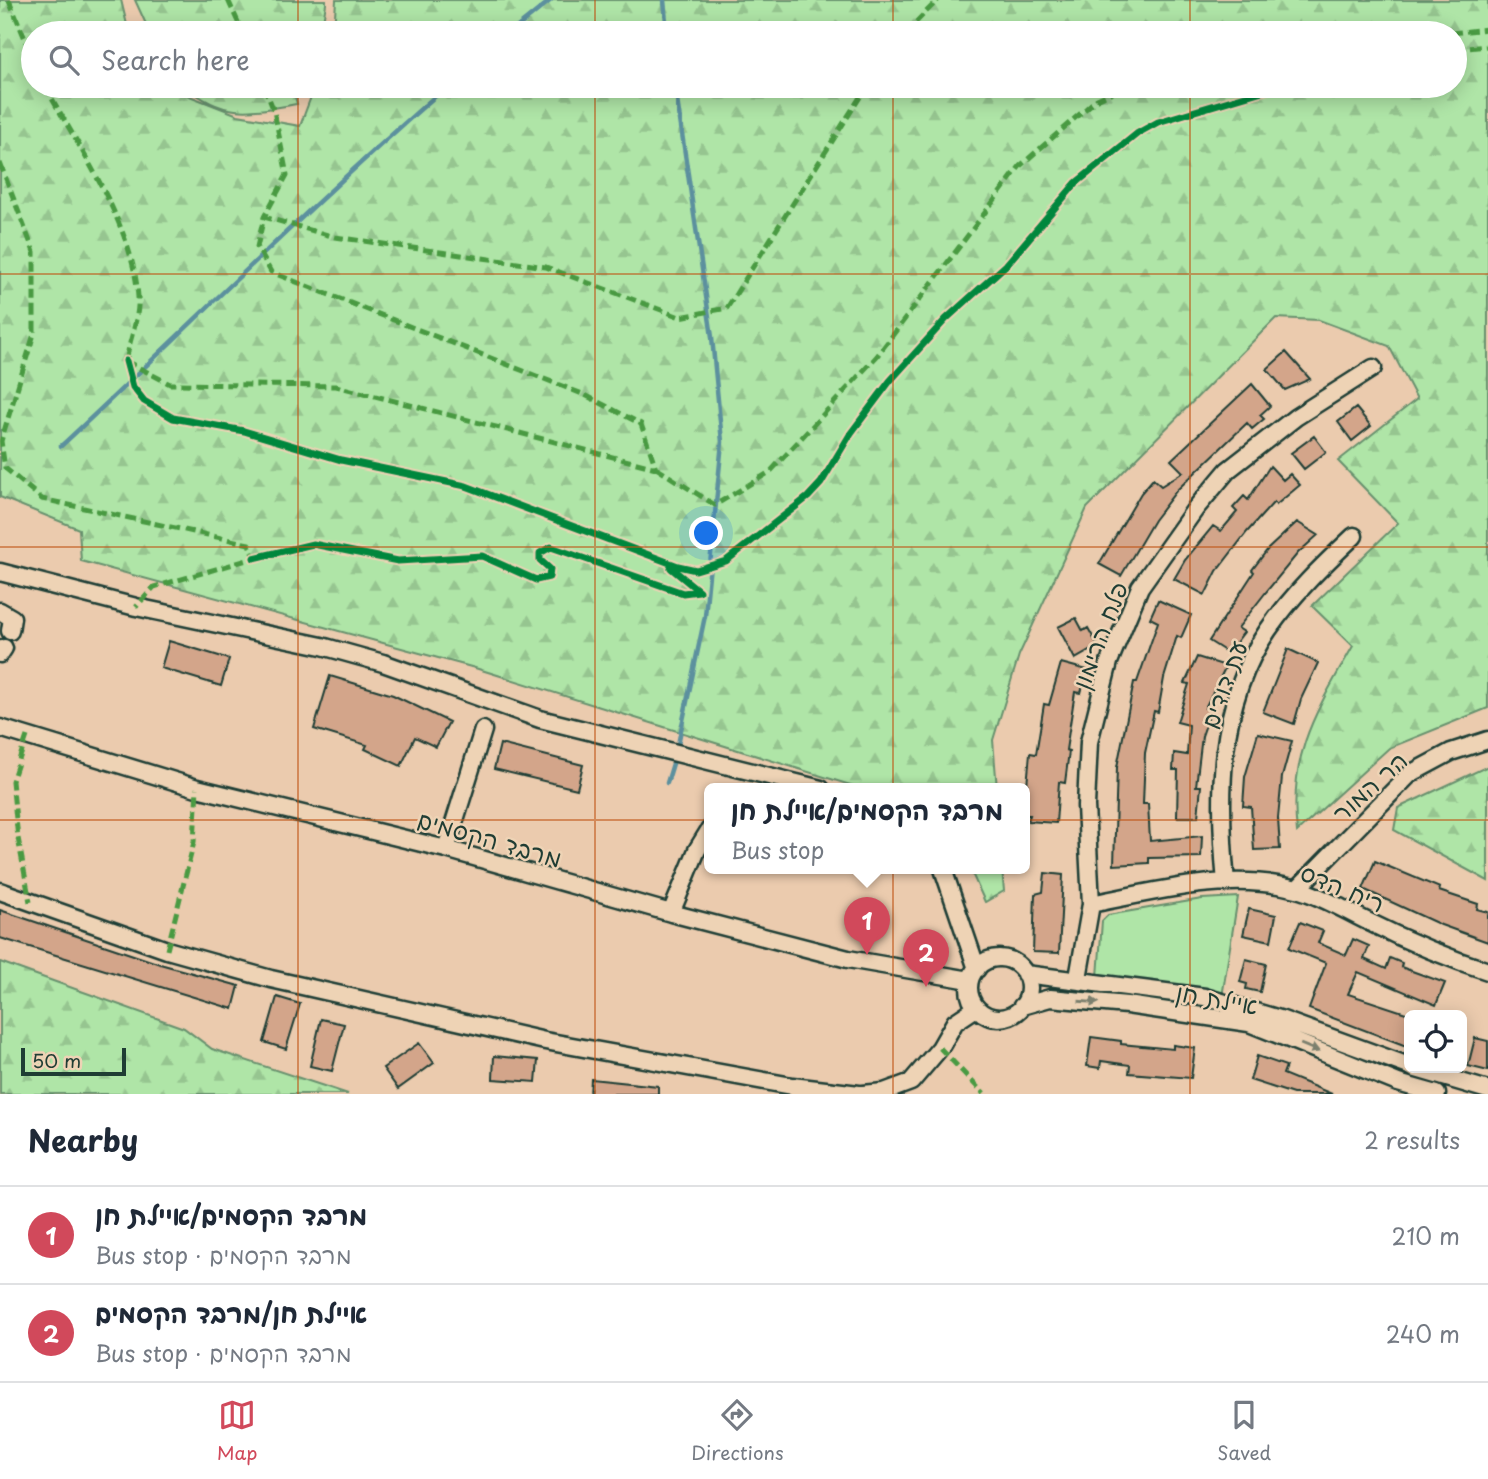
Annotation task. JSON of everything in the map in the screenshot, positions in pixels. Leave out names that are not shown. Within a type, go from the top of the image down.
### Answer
[{"type":"street","name":"פלח הרימון","points":[[1078,978],[1091,904],[1086,806],[1089,742],[1109,663],[1140,587],[1196,508],[1228,470],[1296,417],[1373,368]]},
{"type":"street","name":"עת דודים","points":[[1226,883],[1222,769],[1226,736],[1238,695],[1267,632],[1311,577],[1354,536]]},
{"type":"street","points":[[0,572],[136,607],[322,646],[383,663],[540,719],[797,783]]},
{"type":"street","points":[[0,611],[12,618],[10,631]]},
{"type":"street","name":"מרבד הקסמים","points":[[0,728],[197,788],[446,849],[671,914],[848,959],[973,974]]},
{"type":"street","points":[[446,849],[483,730]]},
{"type":"street","name":"הר המור","points":[[1297,889],[1409,774],[1451,752],[1488,740]]},
{"type":"street","points":[[671,914],[704,838]]},
{"type":"street","points":[[944,874],[973,974],[969,990],[976,1008],[994,1018],[1007,1017],[1022,1006],[1028,996],[1025,974],[1013,962],[1003,959],[985,962],[973,974]]},
{"type":"street","name":"ריח הדס","points":[[1091,904],[1164,890],[1256,882],[1297,889],[1326,900],[1403,939],[1488,971]]},
{"type":"street","points":[[0,891],[167,950],[271,979],[545,1041],[792,1086],[861,1094],[884,1092],[911,1082],[940,1048],[955,1022],[976,1008]]},
{"type":"street","points":[[1025,974],[1078,978],[1205,997],[1283,1020],[1404,1064]]},
{"type":"street","name":"איילת חן","points":[[1022,1006],[1050,998],[1127,1005],[1249,1023],[1398,1083],[1437,1094]]},
{"type":"street","points":[[1431,1073],[1488,1090]]},
{"type":"green space","points":[[0,0],[121,0],[126,21],[21,21],[21,98],[195,98],[238,115],[300,126],[310,98],[1467,98],[1467,21],[335,21],[336,0],[1488,0],[1488,708],[1389,748],[1297,832],[1295,804],[1301,756],[1317,713],[1353,646],[1312,606],[1398,523],[1338,461],[1417,399],[1389,346],[1319,320],[1276,318],[1087,508],[1019,655],[993,740],[997,783],[844,783],[475,668],[81,561],[79,529],[0,497]]},
{"type":"green space","points":[[135,0],[326,0],[323,21],[145,21]]},
{"type":"green space","points":[[201,98],[295,98],[297,104],[251,111],[213,104]]},
{"type":"green space","points":[[1488,766],[1488,881],[1394,830],[1398,808]]},
{"type":"green space","points":[[972,874],[1002,874],[1004,891],[985,902]]},
{"type":"green space","points":[[1238,897],[1222,997],[1098,977],[1102,921],[1108,915],[1202,899]]},
{"type":"green space","points":[[0,962],[184,1028],[212,1049],[348,1094],[0,1094]]},
{"type":"building","points":[[1286,352],[1310,379],[1285,390],[1267,369]]},
{"type":"building","points":[[1252,384],[1270,406],[1260,415],[1264,419],[1252,429],[1247,423],[1177,490],[1154,520],[1121,576],[1099,564],[1141,493],[1153,479],[1161,486],[1183,472],[1171,460]]},
{"type":"building","points":[[1356,408],[1371,426],[1352,441],[1338,422]]},
{"type":"building","points":[[1314,436],[1326,452],[1304,469],[1291,453]]},
{"type":"building","points":[[1270,466],[1283,480],[1290,474],[1300,485],[1276,505],[1274,502],[1247,532],[1217,571],[1205,595],[1174,579],[1185,560],[1213,526],[1221,531],[1237,512],[1233,508],[1244,496],[1248,500]]},
{"type":"building","points":[[1297,522],[1318,535],[1298,553],[1238,628],[1244,632],[1228,653],[1209,641],[1254,572],[1252,570],[1268,549]]},
{"type":"building","points":[[1158,600],[1191,615],[1181,638],[1177,636],[1164,678],[1158,712],[1154,711],[1145,753],[1143,804],[1148,804],[1150,841],[1202,836],[1201,857],[1149,858],[1149,863],[1114,865],[1117,767],[1134,682],[1137,682],[1158,622],[1150,618]]},
{"type":"building","points":[[1076,618],[1083,631],[1088,628],[1098,646],[1075,659],[1058,627]]},
{"type":"building","points":[[169,641],[229,659],[221,686],[161,668]]},
{"type":"building","points":[[1288,649],[1318,663],[1301,699],[1294,724],[1263,712]]},
{"type":"building","points":[[1197,657],[1226,666],[1205,708],[1211,710],[1202,736],[1196,786],[1201,786],[1198,817],[1177,817],[1178,770],[1173,770],[1174,753],[1187,755],[1189,725],[1177,722],[1189,684],[1185,683]]},
{"type":"building","points":[[1061,663],[1087,670],[1081,693],[1075,692],[1066,750],[1069,751],[1065,783],[1059,782],[1056,823],[1030,821],[1030,783],[1027,783],[1030,753],[1036,754],[1044,704],[1049,705]]},
{"type":"building","points":[[330,676],[393,695],[449,722],[436,747],[415,737],[401,766],[365,749],[367,745],[314,729]]},
{"type":"building","points":[[1258,733],[1292,741],[1282,777],[1278,818],[1280,849],[1254,850],[1251,807],[1243,806],[1245,777]]},
{"type":"building","points":[[500,744],[583,765],[577,789],[494,769]]},
{"type":"building","points":[[1375,861],[1440,888],[1439,891],[1478,904],[1477,909],[1488,912],[1488,942],[1441,925],[1363,889]]},
{"type":"building","points":[[1045,873],[1063,875],[1059,953],[1033,952],[1035,894],[1043,892]]},
{"type":"building","points":[[1249,909],[1276,915],[1271,941],[1243,935]]},
{"type":"building","points":[[0,910],[160,964],[239,986],[233,1009],[0,938]]},
{"type":"building","points":[[1300,922],[1323,931],[1318,943],[1346,955],[1353,939],[1369,946],[1364,959],[1386,969],[1390,958],[1402,963],[1401,967],[1445,983],[1436,1005],[1358,972],[1348,994],[1404,1012],[1404,1045],[1309,1009],[1326,963],[1289,948]]},
{"type":"building","points":[[1246,959],[1266,964],[1260,992],[1246,989],[1247,984],[1240,982]]},
{"type":"building","points":[[277,997],[300,1004],[286,1049],[264,1042]]},
{"type":"building","points":[[321,1019],[344,1024],[332,1071],[310,1066]]},
{"type":"building","points":[[1091,1037],[1121,1041],[1121,1044],[1173,1049],[1173,1045],[1195,1048],[1191,1078],[1129,1073],[1130,1065],[1101,1061],[1100,1068],[1087,1066]]},
{"type":"building","points":[[1475,1038],[1488,1041],[1488,1071],[1468,1066]]},
{"type":"building","points":[[419,1043],[434,1063],[398,1089],[383,1068]]},
{"type":"building","points":[[494,1056],[538,1060],[536,1082],[493,1079]]},
{"type":"building","points":[[1257,1056],[1286,1066],[1283,1074],[1332,1094],[1293,1094],[1250,1080]]},
{"type":"building","points":[[591,1079],[658,1086],[658,1094],[590,1094]]},
{"type":"waterway","points":[[525,21],[551,0]]},
{"type":"waterway","points":[[664,0],[666,21]]},
{"type":"waterway","points":[[61,446],[300,219],[434,98]]},
{"type":"waterway","points":[[677,98],[712,337],[722,442],[705,616],[677,749]]},
{"type":"waterway","points":[[667,783],[675,757]]},
{"type":"marked path","points":[[9,0],[21,29]]},
{"type":"marked path","points":[[228,0],[238,21]]},
{"type":"marked path","points":[[917,21],[938,0]]},
{"type":"marked path","points":[[1467,31],[1488,29]]},
{"type":"marked path","points":[[1467,48],[1488,46]]},
{"type":"marked path","points":[[52,98],[115,215],[134,270],[138,306],[127,365]]},
{"type":"marked path","points":[[264,217],[287,175],[269,98]]},
{"type":"marked path","points":[[126,361],[170,384],[336,386],[656,468],[641,424],[585,395],[271,272],[257,247],[264,217],[335,237],[546,267],[680,317],[727,308],[859,98]]},
{"type":"marked path","points":[[656,468],[715,505],[770,472],[877,356],[1020,166],[1099,98]]},
{"type":"marked path","points":[[0,163],[34,252],[34,334],[1,441],[5,468],[42,499],[249,544],[254,558],[154,587],[136,607]]},
{"type":"marked path","points":[[27,736],[12,781],[18,838],[30,902]]},
{"type":"marked path","points":[[167,950],[194,842],[197,788]]},
{"type":"marked path","points":[[940,1048],[984,1094]]},
{"type":"cycle path","points":[[126,361],[133,387],[144,401],[173,418],[244,431],[341,460],[466,486],[678,566],[696,570],[726,561],[808,497],[821,483],[851,433],[890,381],[946,319],[1006,265],[1076,183],[1138,133],[1158,122],[1239,98]]},
{"type":"cycle path","points":[[254,558],[313,544],[398,561],[482,556],[536,580],[549,577],[550,569],[540,560],[540,553],[551,547],[683,593],[699,591],[671,568]]},
{"type":"place","name":"מרבד הקסמים/איילת חן","points":[[867,955]]},
{"type":"place","name":"איילת חן/מרבד הקסמים","points":[[926,987]]}]
